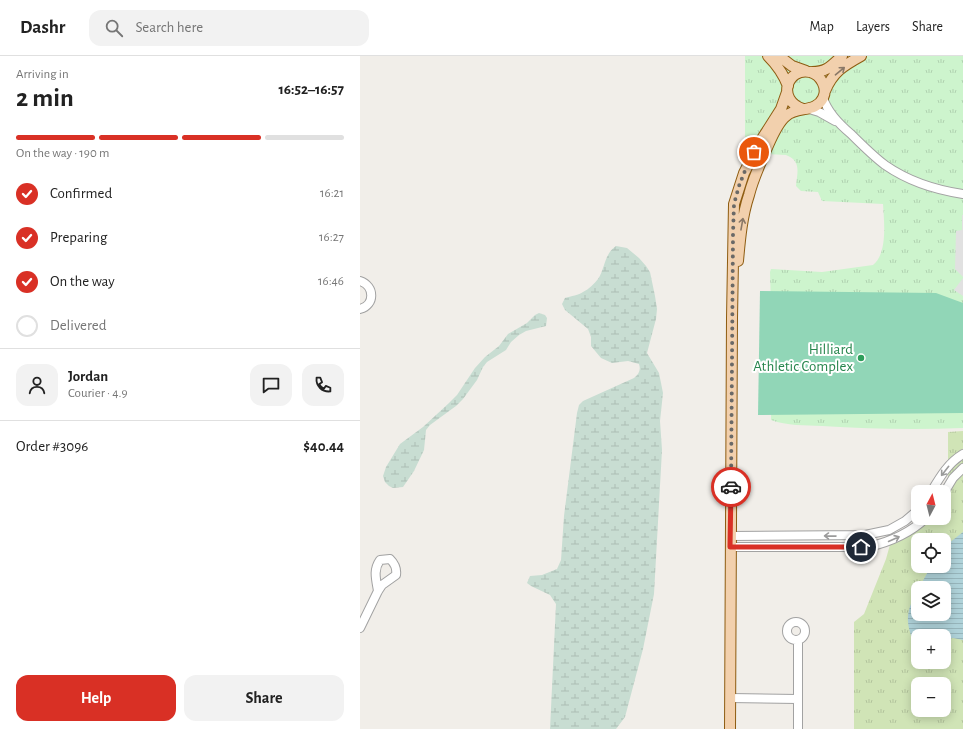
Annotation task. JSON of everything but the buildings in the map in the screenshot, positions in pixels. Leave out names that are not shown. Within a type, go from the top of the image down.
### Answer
[{"type":"main road","points":[[768,56],[784,74],[789,98],[792,103],[806,109]]},
{"type":"main road","points":[[779,56],[792,66],[817,75],[822,80],[824,85],[824,94]]},
{"type":"main road","points":[[730,729],[730,536],[734,204],[744,173],[760,142],[781,109],[790,80],[799,73],[821,72],[829,68],[842,56]]},
{"type":"main road","points":[[732,318],[742,224],[749,194],[770,142],[785,116],[790,113],[815,107],[824,94],[830,80],[839,70],[861,56]]},
{"type":"street","points":[[824,94],[829,110],[839,123],[871,154],[886,166],[912,180],[932,187],[963,194]]},
{"type":"street","points":[[806,109],[819,112],[839,123]]},
{"type":"street","points":[[360,281],[368,285],[372,294],[366,307],[360,309]]},
{"type":"street","points":[[936,485],[944,472],[963,454]]},
{"type":"street","points":[[949,485],[953,478],[963,468]]},
{"type":"street","points":[[730,536],[865,535],[888,530],[911,515]]},
{"type":"street","points":[[730,547],[868,547],[887,542],[911,530],[917,525]]},
{"type":"street","points":[[360,628],[378,591]]},
{"type":"street","points":[[798,640],[798,729]]},
{"type":"street","points":[[730,698],[798,699]]},
{"type":"green space","points":[[745,56],[963,56],[963,428],[857,428],[796,425],[771,420],[771,269],[822,272],[873,265],[878,260],[883,245],[883,204],[822,201],[818,192],[801,191],[796,186],[797,168],[796,164],[791,158],[786,155],[745,153]]},
{"type":"green space","points":[[616,246],[627,248],[639,258],[650,272],[657,309],[656,319],[647,353],[659,373],[663,393],[660,421],[662,450],[654,594],[643,649],[625,717],[616,729],[550,729],[556,604],[550,595],[527,583],[530,576],[542,575],[557,569],[561,560],[564,516],[579,405],[583,401],[634,378],[640,370],[639,364],[628,361],[612,363],[601,358],[591,346],[591,337],[588,329],[565,310],[562,304],[565,298],[581,293],[595,283],[609,253]]},
{"type":"green space","name":"Hilliard Athletic Complex","points":[[760,291],[936,293],[963,303],[963,413],[758,415]]},
{"type":"green space","points":[[539,313],[545,315],[547,318],[546,326],[526,331],[519,335],[511,342],[506,350],[487,362],[477,380],[463,399],[430,425],[426,430],[424,450],[414,471],[403,487],[393,488],[389,486],[385,482],[383,476],[386,467],[400,444],[423,427],[457,395],[475,368],[485,357],[499,346],[508,334],[527,323]]},
{"type":"green space","points":[[963,431],[963,729],[854,729],[854,622],[864,614],[886,559],[891,541],[915,525],[951,525],[951,485],[948,485],[948,432]]},
{"type":"shaded area","points":[[962,215],[963,277],[955,269],[956,231],[962,230]]},
{"type":"shaded area","points":[[963,278],[963,296],[954,290]]},
{"type":"water","points":[[963,532],[963,640],[951,638],[951,629],[911,629],[911,636],[908,615],[911,605],[911,621],[951,621],[951,581],[923,581],[927,573],[951,573],[951,541]]},
{"type":"way so far","points":[[731,487],[734,204],[744,173],[754,152]]},
{"type":"place","name":"Hilliard Athletic Complex","points":[[861,358]]},
{"type":"route","points":[[731,487],[730,547],[861,547]]}]
